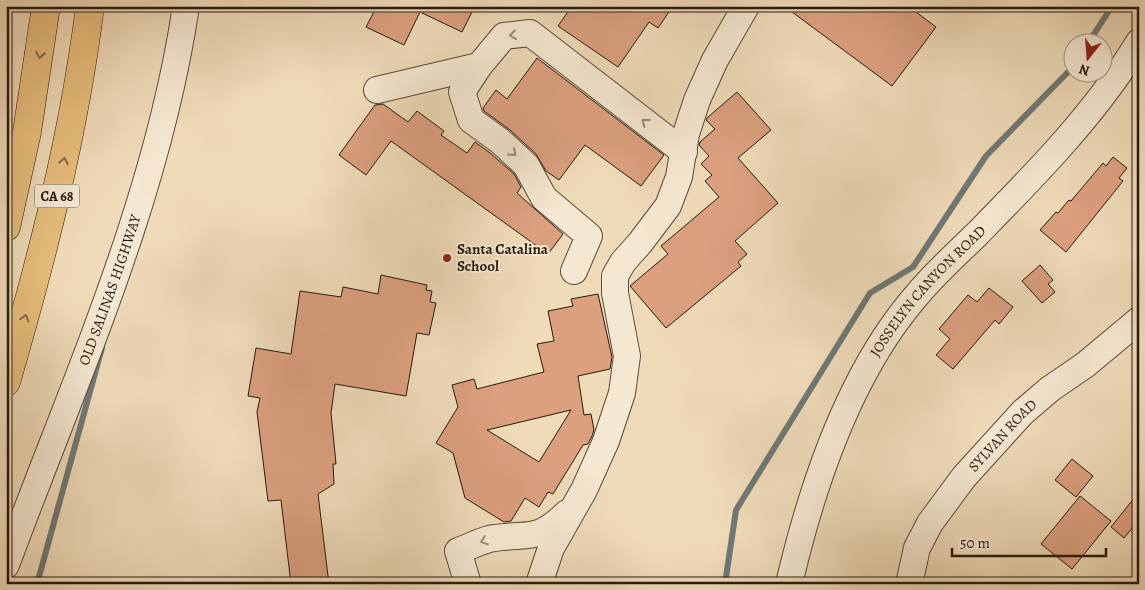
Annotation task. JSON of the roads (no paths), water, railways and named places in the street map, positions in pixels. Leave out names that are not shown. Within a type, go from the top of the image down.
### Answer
[{"type":"highway","name":"CA 68","points":[[7,223],[27,132],[46,6]]},
{"type":"highway","name":"CA 68","points":[[6,382],[40,265],[61,178],[78,90],[90,6]]},
{"type":"street","name":"OLD SALINAS HIGHWAY","points":[[6,566],[132,232],[165,114],[186,6]]},
{"type":"street","points":[[542,574],[550,548],[574,506],[606,441],[622,393],[627,356],[615,292],[615,276],[623,262],[640,244],[668,206],[679,177],[692,115],[704,83],[746,6]]},
{"type":"street","points":[[574,271],[589,236],[544,198],[526,165],[500,141],[471,120],[462,92],[479,66],[504,36],[530,33],[684,152]]},
{"type":"street","name":"JOSSELYN CANYON ROAD","points":[[789,584],[812,499],[839,427],[858,386],[896,322],[916,295],[1057,149],[1102,96],[1139,42]]},
{"type":"street","points":[[377,90],[479,66]]},
{"type":"street","name":"SYLVAN ROAD","points":[[909,584],[917,548],[930,523],[964,477],[1030,406],[1050,388],[1085,365],[1139,320]]},
{"type":"street","points":[[468,584],[458,551],[494,538],[525,537],[550,530],[574,506]]},
{"type":"street","points":[[525,537],[542,574]]},
{"type":"waterway","points":[[1095,32],[1112,6]]},
{"type":"waterway","points":[[725,584],[736,510],[870,293],[913,267],[986,156],[1062,78]]},
{"type":"waterway","points":[[37,584],[102,348]]},
{"type":"place","name":"Santa Catalina School","points":[[447,258]]}]
